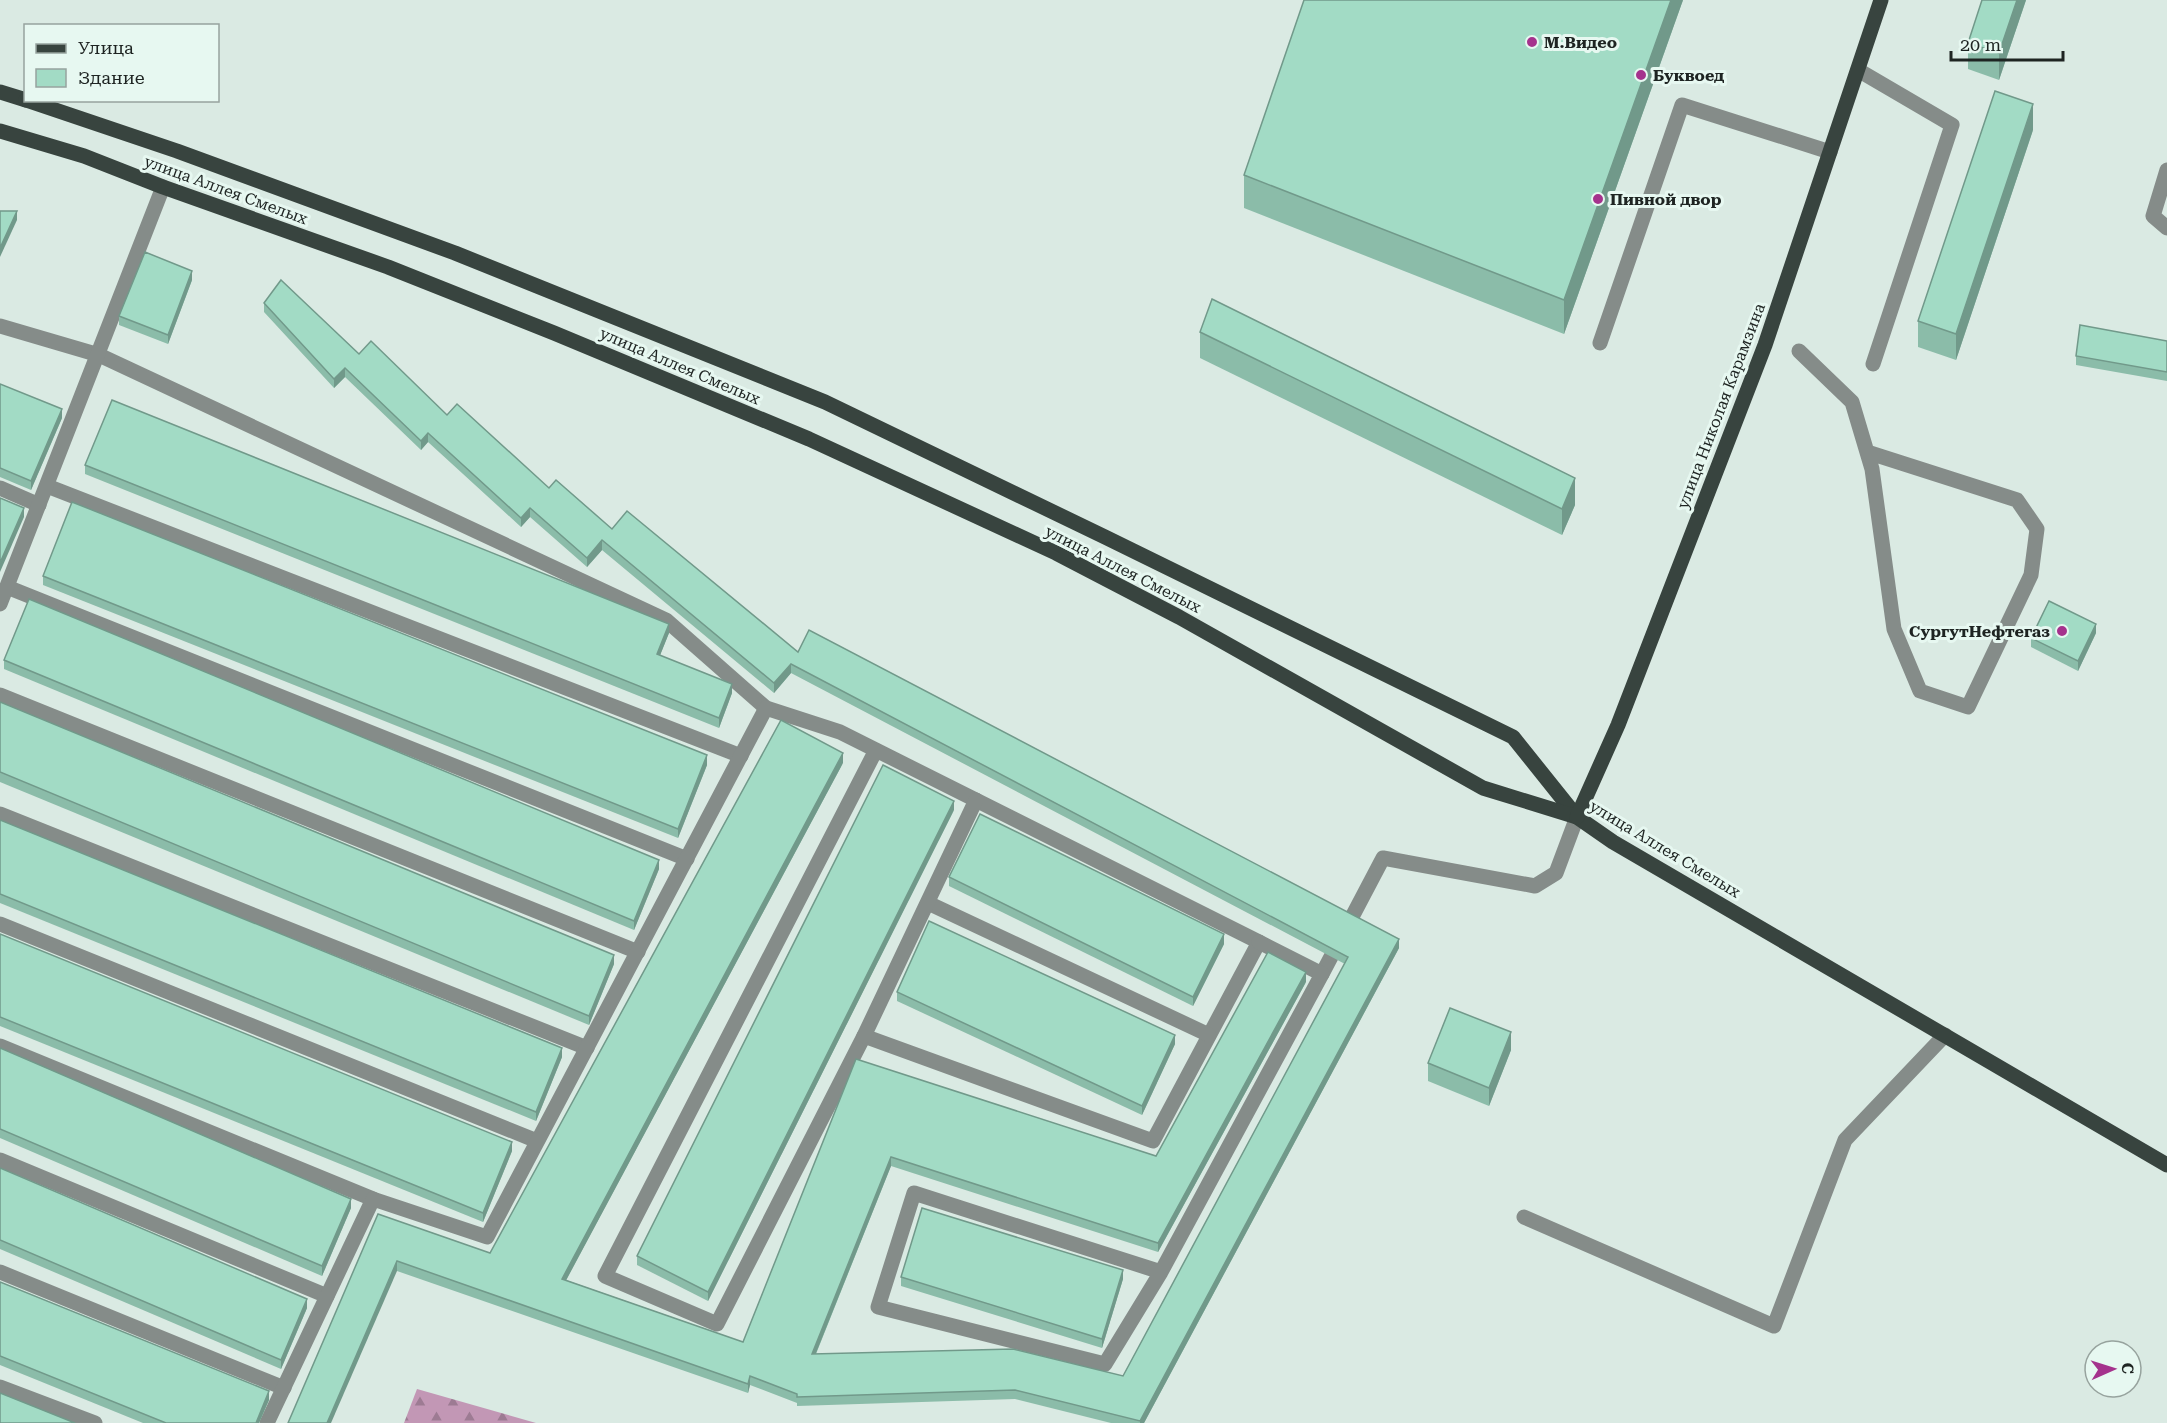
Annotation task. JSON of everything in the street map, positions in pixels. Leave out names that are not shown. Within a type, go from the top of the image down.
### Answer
[{"type":"main road","name":"улица Николая Карамзина","points":[[1577,817],[1618,725],[1761,356],[1881,0]]},
{"type":"main road","points":[[0,92],[24,99]]},
{"type":"main road","points":[[32,102],[177,151],[455,253],[825,402],[1513,737],[1577,817]]},
{"type":"main road","name":"улица Аллея Смелых","points":[[0,131],[84,156],[163,187],[388,267],[809,439],[1067,558],[1179,617],[1483,788],[1577,817],[1613,842],[2167,1165]]},
{"type":"lane","points":[[1858,70],[1952,125],[1873,364]]},
{"type":"lane","points":[[1600,343],[1682,105],[1830,152]]},
{"type":"lane","points":[[2167,170],[2153,216],[2167,228]]},
{"type":"lane","points":[[163,187],[3,596],[687,859]]},
{"type":"lane","points":[[0,326],[99,355],[666,620],[766,708],[840,732],[1322,974]]},
{"type":"lane","points":[[1799,351],[1852,402],[1872,469],[1894,629],[1920,691],[1968,707],[2031,575],[2037,529],[2017,500],[1867,452]]},
{"type":"lane","points":[[46,486],[741,756]]},
{"type":"lane","points":[[0,488],[39,505]]},
{"type":"lane","points":[[0,695],[638,952]]},
{"type":"lane","points":[[0,1046],[373,1199],[487,1237],[766,708]]},
{"type":"lane","points":[[876,750],[605,1276],[717,1324],[864,1036],[976,800]]},
{"type":"lane","points":[[0,814],[587,1048]]},
{"type":"lane","points":[[1161,1272],[914,1193],[878,1307],[1105,1364],[1161,1272],[1383,858],[1535,886],[1556,873],[1577,817]]},
{"type":"lane","points":[[928,903],[1209,1035]]},
{"type":"lane","points":[[0,924],[537,1141]]},
{"type":"lane","points":[[864,1036],[1153,1141],[1259,942]]},
{"type":"lane","points":[[1524,1216],[1774,1326],[1845,1140],[1945,1035]]},
{"type":"lane","points":[[0,1160],[327,1296]]},
{"type":"lane","points":[[267,1423],[373,1199]]},
{"type":"lane","points":[[0,1272],[284,1388]]},
{"type":"lane","points":[[0,1387],[95,1423]]},
{"type":"green space","points":[[417,1389],[536,1423],[404,1423]]},
{"type":"building","points":[[1304,0],[1671,0],[1564,300],[1244,175]]},
{"type":"building","points":[[1982,0],[2017,0],[1999,53],[1968,43]]},
{"type":"building","points":[[1995,91],[2033,104],[1956,334],[1918,321]]},
{"type":"building","points":[[0,211],[17,211],[0,248]]},
{"type":"building","points":[[145,252],[192,271],[168,335],[119,316]]},
{"type":"building","points":[[281,280],[359,354],[371,341],[447,415],[457,404],[549,488],[556,480],[612,529],[627,511],[798,652],[809,630],[1399,939],[1140,1421],[1015,1390],[797,1397],[797,1394],[750,1376],[748,1384],[397,1261],[327,1423],[288,1423],[378,1214],[490,1253],[781,720],[843,753],[562,1279],[743,1342],[856,1059],[1156,1156],[1268,952],[1306,972],[1158,1243],[891,1157],[812,1354],[1013,1349],[1123,1376],[1348,957],[791,664],[774,683],[602,540],[587,558],[530,508],[521,518],[428,433],[421,441],[345,368],[334,379],[264,303]]},
{"type":"building","points":[[1212,299],[1575,478],[1562,509],[1200,332]]},
{"type":"building","points":[[2080,325],[2167,341],[2167,372],[2076,356]]},
{"type":"building","points":[[0,384],[62,409],[31,481],[0,468]]},
{"type":"building","points":[[112,400],[669,624],[657,654],[732,684],[719,718],[85,465]]},
{"type":"building","points":[[0,498],[24,508],[0,563]]},
{"type":"building","points":[[72,502],[707,755],[678,829],[43,576]]},
{"type":"building","points":[[29,599],[659,860],[634,921],[4,660]]},
{"type":"building","points":[[2049,601],[2096,624],[2078,661],[2031,638]]},
{"type":"building","points":[[0,702],[614,955],[589,1016],[0,772]]},
{"type":"building","points":[[883,765],[954,801],[708,1292],[637,1256]]},
{"type":"building","points":[[980,814],[1224,934],[1193,997],[949,877]]},
{"type":"building","points":[[0,820],[562,1048],[536,1112],[0,894]]},
{"type":"building","points":[[929,921],[1175,1035],[1142,1106],[897,992]]},
{"type":"building","points":[[0,934],[512,1142],[483,1213],[0,1017]]},
{"type":"building","points":[[1450,1008],[1511,1032],[1489,1088],[1428,1063]]},
{"type":"building","points":[[0,1048],[351,1199],[322,1266],[0,1129]]},
{"type":"building","points":[[0,1168],[307,1299],[281,1360],[0,1240]]},
{"type":"building","points":[[922,1208],[1123,1270],[1102,1339],[901,1277]]},
{"type":"building","points":[[0,1282],[269,1391],[256,1423],[166,1423],[0,1356]]},
{"type":"building","points":[[0,1393],[75,1423],[0,1423]]},
{"type":"place","name":"M.Видео","points":[[1532,42]]},
{"type":"place","name":"Буквоед","points":[[1641,75]]},
{"type":"place","name":"Пивной двор","points":[[1598,199]]},
{"type":"place","name":"СургутНефтегаз","points":[[2062,631]]}]
